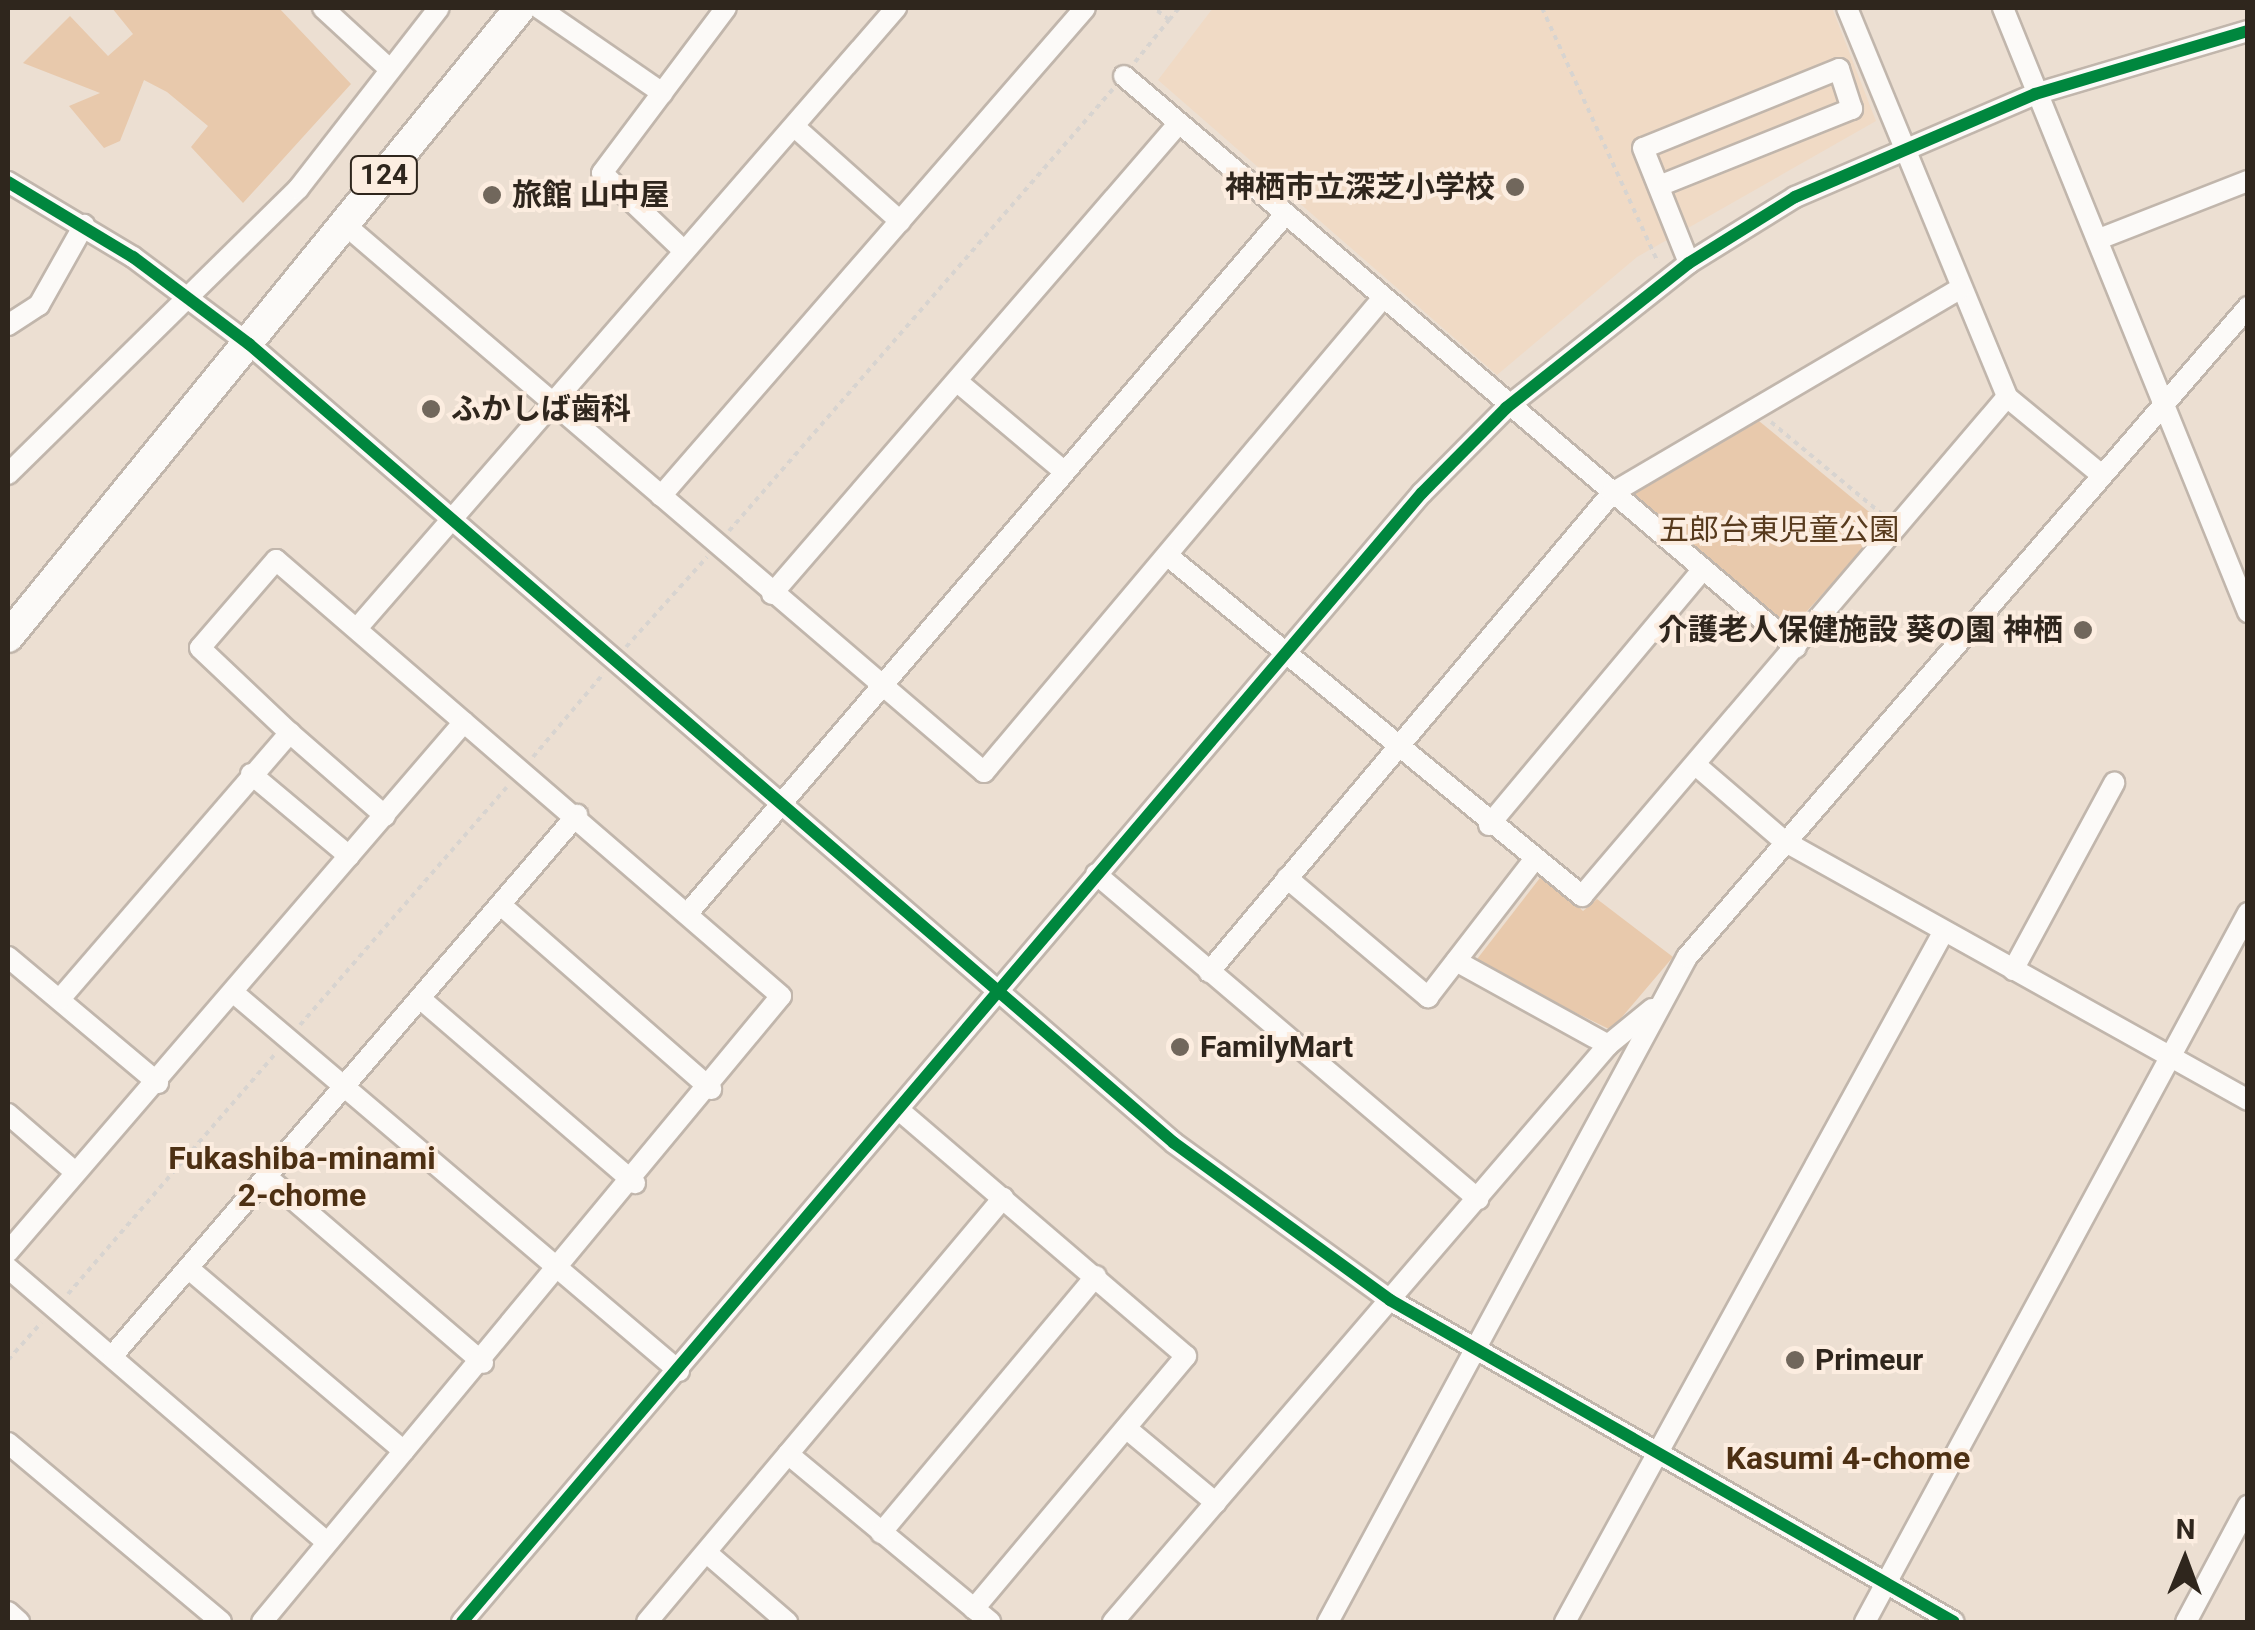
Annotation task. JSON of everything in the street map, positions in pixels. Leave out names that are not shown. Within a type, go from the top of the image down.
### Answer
[{"type":"highway","name":"124","points":[[8,637],[520,8]]},
{"type":"street","points":[[323,8],[386,66]]},
{"type":"street","points":[[8,474],[190,299],[298,188],[386,66],[439,8]]},
{"type":"street","points":[[540,8],[662,93]]},
{"type":"street","points":[[684,251],[602,172],[726,8]]},
{"type":"street","points":[[360,626],[450,518],[796,128],[896,8]]},
{"type":"street","points":[[662,496],[1086,8]]},
{"type":"street","points":[[1847,8],[2007,397],[2098,472]]},
{"type":"street","points":[[2003,8],[2035,94],[2167,397],[2248,612]]},
{"type":"street","points":[[462,1622],[1284,655],[1506,408],[1690,263],[1795,197],[2035,94],[2248,31]]},
{"type":"street","points":[[1659,186],[1852,108],[1839,69],[1643,148],[1690,263]]},
{"type":"street","points":[[1124,76],[1506,408],[1796,648]]},
{"type":"street","points":[[772,594],[959,383],[1178,124]]},
{"type":"street","points":[[796,128],[900,221]]},
{"type":"street","points":[[2099,239],[2248,181]]},
{"type":"street","points":[[8,182],[84,225],[249,344],[1174,1143],[1390,1300],[1655,1456],[1954,1622]]},
{"type":"street","points":[[688,913],[1061,470],[1282,217]]},
{"type":"street","points":[[343,223],[984,772],[1381,300]]},
{"type":"street","points":[[8,326],[40,305],[84,225]]},
{"type":"street","points":[[1209,972],[1612,493],[1961,288]]},
{"type":"street","points":[[1113,1622],[1608,1045],[1652,1009],[1784,841],[2098,472],[2248,306]]},
{"type":"street","points":[[959,383],[1061,470]]},
{"type":"street","points":[[1168,556],[1488,825],[1582,896],[1698,766],[2007,397]]},
{"type":"street","points":[[262,1622],[635,1182],[781,996],[577,815],[464,722],[360,626],[276,560],[200,648],[385,816]]},
{"type":"street","points":[[1488,825],[1702,570]]},
{"type":"street","points":[[8,1252],[74,1172],[158,1083],[464,722]]},
{"type":"street","points":[[60,999],[290,733]]},
{"type":"street","points":[[1698,766],[1784,841],[2248,1100]]},
{"type":"street","points":[[251,774],[349,856]]},
{"type":"street","points":[[2014,970],[2114,783]]},
{"type":"street","points":[[114,1354],[577,815]]},
{"type":"street","points":[[1286,878],[1428,997],[1533,861]]},
{"type":"street","points":[[1096,874],[1478,1199]]},
{"type":"street","points":[[502,906],[710,1089]]},
{"type":"street","points":[[1865,1622],[2248,913]]},
{"type":"street","points":[[1565,1622],[1944,932]]},
{"type":"street","points":[[8,957],[158,1083]]},
{"type":"street","points":[[1456,961],[1608,1045]]},
{"type":"street","points":[[234,993],[286,1042],[678,1371]]},
{"type":"street","points":[[422,1000],[635,1182]]},
{"type":"street","points":[[1328,1622],[1644,1044],[1652,1009]]},
{"type":"street","points":[[788,1454],[982,1616],[1186,1356],[900,1110]]},
{"type":"street","points":[[8,1114],[74,1172]]},
{"type":"street","points":[[267,1177],[482,1363]]},
{"type":"street","points":[[647,1622],[1003,1198]]},
{"type":"street","points":[[8,1268],[54,1310],[114,1354],[326,1542]]},
{"type":"street","points":[[188,1268],[404,1451]]},
{"type":"street","points":[[881,1533],[1096,1276]]},
{"type":"street","points":[[1126,1428],[1216,1503]]},
{"type":"street","points":[[8,1442],[222,1622]]},
{"type":"street","points":[[2186,1622],[2248,1506]]},
{"type":"street","points":[[707,1553],[787,1622]]},
{"type":"street","points":[[8,1612],[19,1622]]},
{"type":"path","points":[[1154,8],[1169,20]]},
{"type":"path","points":[[8,1360],[717,546],[1179,8]]},
{"type":"path","points":[[1542,8],[1668,280]]},
{"type":"path","points":[[1755,409],[1898,527]]},
{"type":"shaded area","name":"神栖市立深芝小学校","points":[[1213,8],[1832,8],[1876,121],[1637,257],[1497,375],[1158,80]]},
{"type":"green space","points":[[112,8],[279,8],[351,84],[243,203],[191,147],[208,126],[167,92],[144,80],[120,141],[104,148],[69,106],[100,93],[23,63],[70,16],[108,56],[133,34]]},
{"type":"green space","name":"五郎台東児童公園","points":[[1759,421],[1885,525],[1788,632],[1633,493]]},
{"type":"green space","points":[[1543,874],[1583,911],[1597,899],[1673,957],[1611,1030],[1474,963]]},
{"type":"cycle path","points":[[462,1622],[1422,493],[1506,408],[1689,263],[1795,197],[2035,94],[2248,31]]},
{"type":"cycle path","points":[[8,182],[133,257],[249,344],[1174,1143],[1390,1300],[1954,1622]]},
{"type":"place","name":"神栖市立深芝小学校","points":[[1515,187]]},
{"type":"place","name":"旅館 山中屋","points":[[492,195]]},
{"type":"place","name":"ふかしば歯科","points":[[431,409]]},
{"type":"place","name":"介護老人保健施設 葵の園 神栖","points":[[2083,630]]},
{"type":"place","name":"FamilyMart","points":[[1180,1047]]},
{"type":"place","name":"Primeur","points":[[1795,1360]]},
{"type":"district","name":"Fukashiba-minami 2-chome","points":[[302,1178]]},
{"type":"district","name":"Kasumi 4-chome","points":[[1848,1458]]}]
